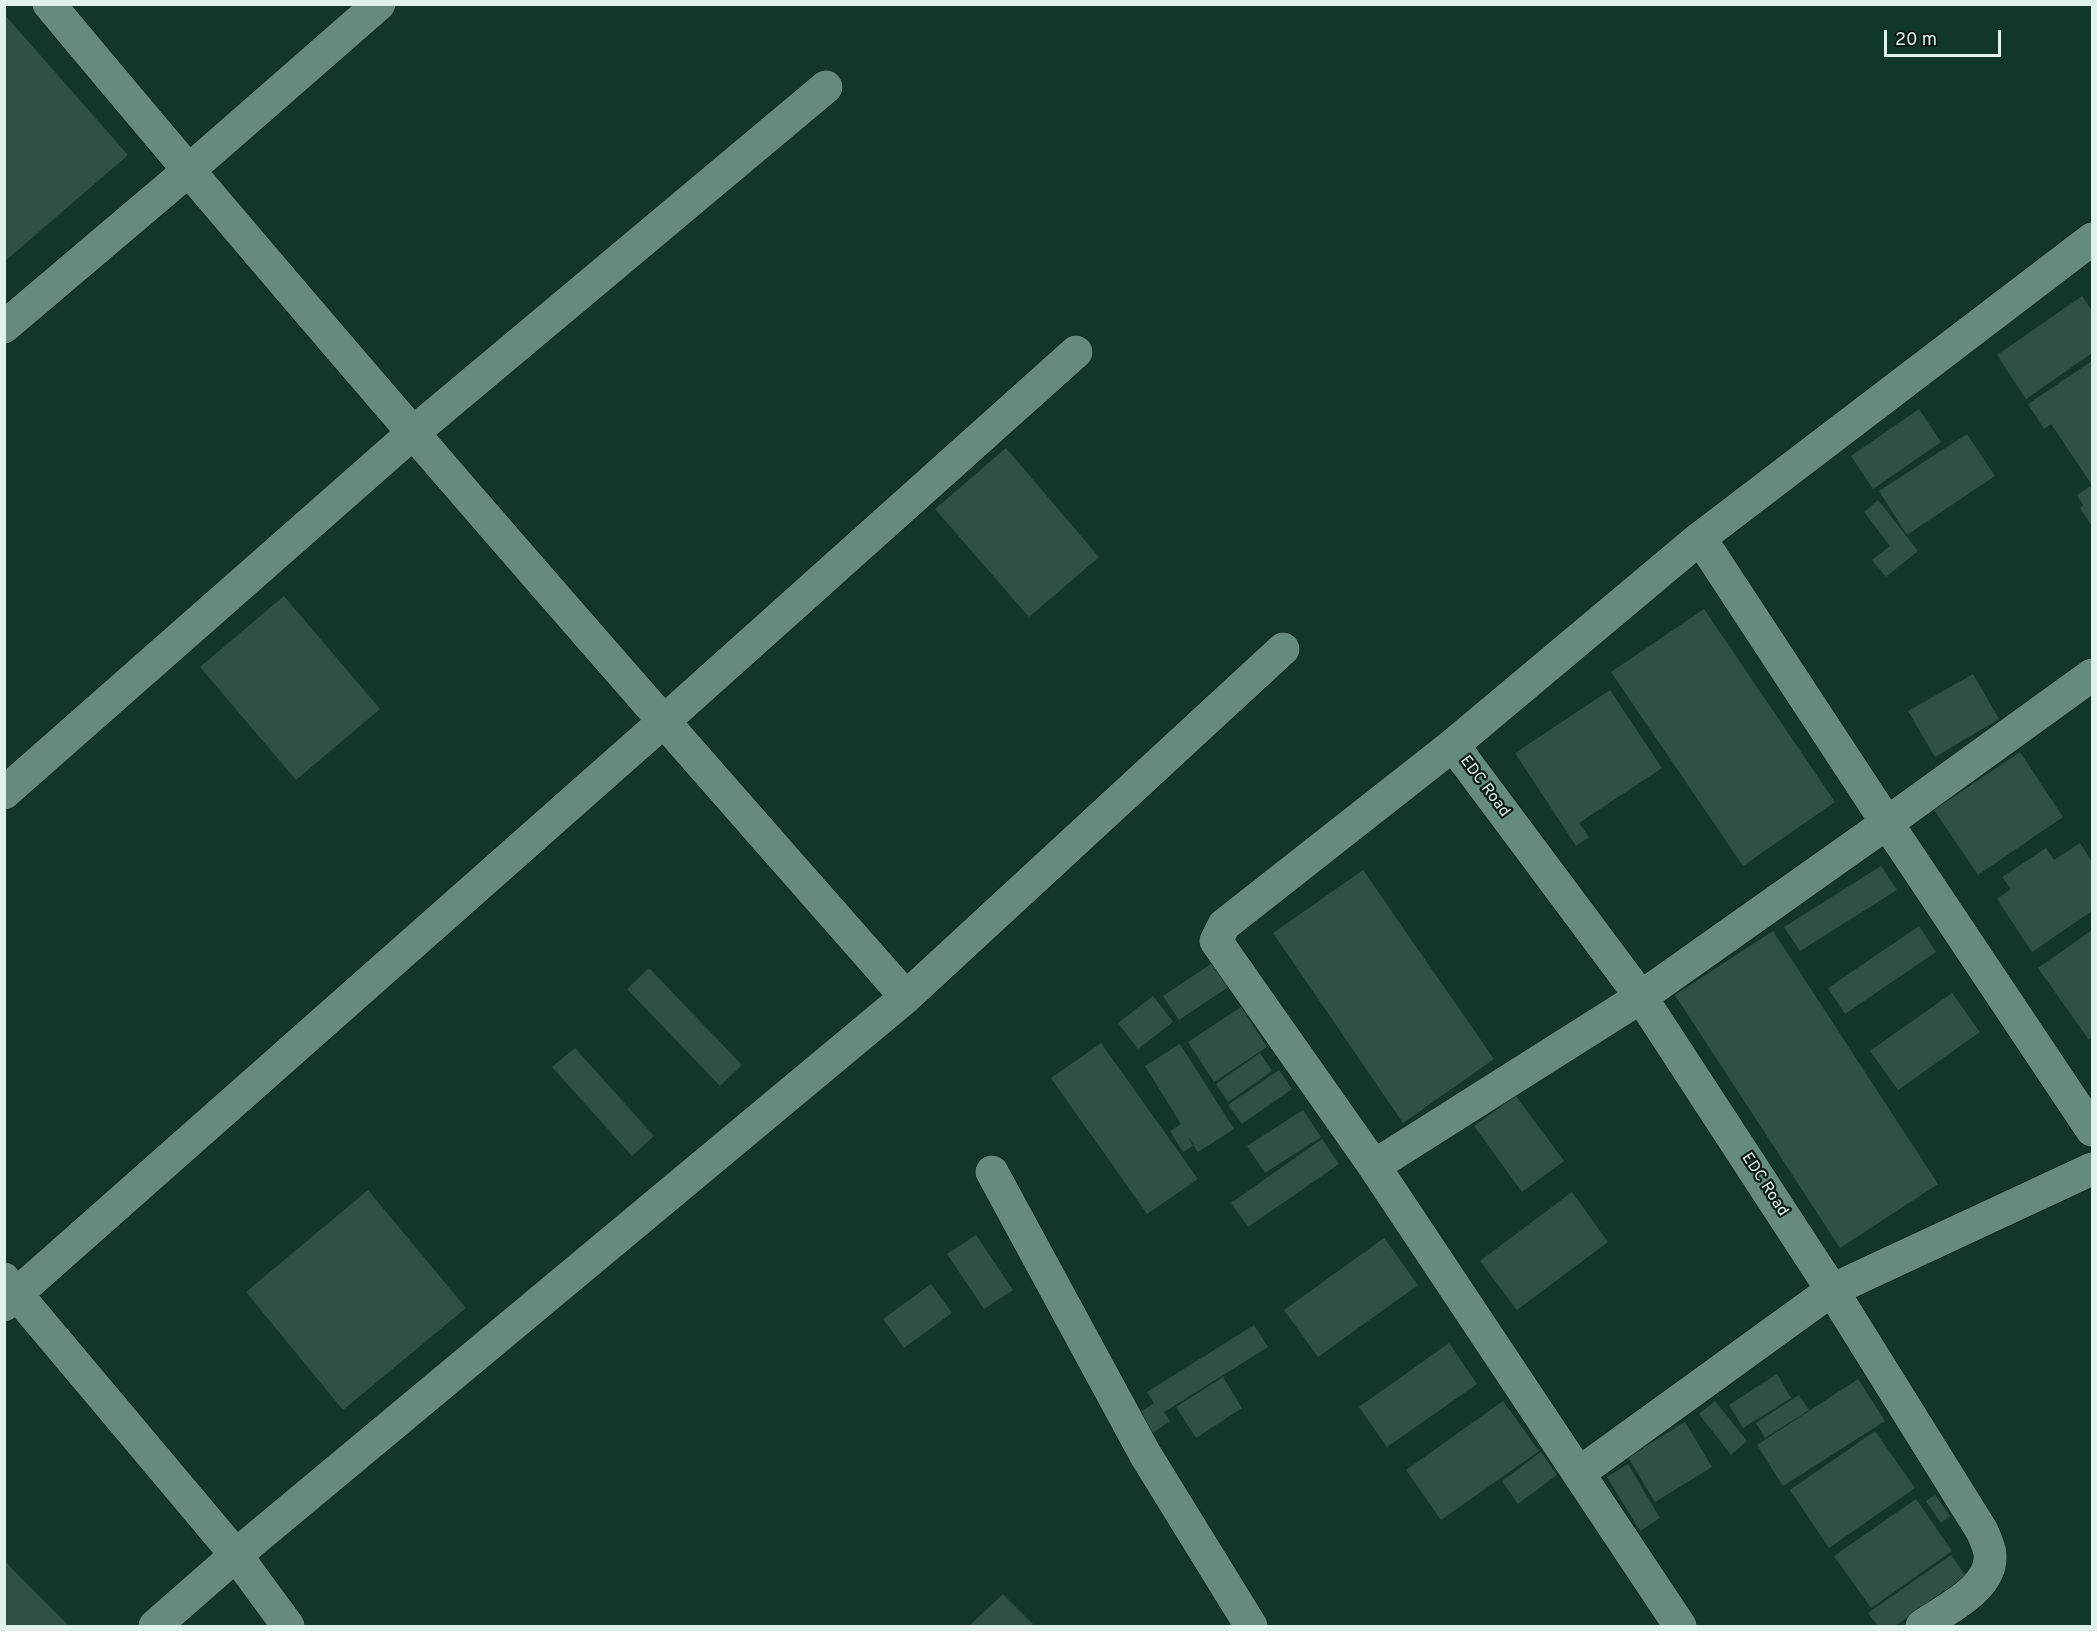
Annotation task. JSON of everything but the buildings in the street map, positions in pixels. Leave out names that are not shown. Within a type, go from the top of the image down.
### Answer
[{"type":"street","points":[[49,4],[188,171],[663,722],[906,997]]},
{"type":"street","points":[[4,327],[188,171],[379,4]]},
{"type":"street","points":[[4,793],[414,432],[826,87]]},
{"type":"street","points":[[1680,1626],[1374,1166],[1216,941],[1224,925],[1453,746],[1700,538],[2092,238]]},
{"type":"street","points":[[288,1626],[236,1555],[9,1292],[663,722],[1076,352]]},
{"type":"street","points":[[1700,538],[2092,1130]]},
{"type":"street","points":[[155,1626],[236,1555],[906,997],[1283,649]]},
{"type":"street","points":[[1374,1166],[1641,997],[2092,675]]},
{"type":"street","name":"EDC Road","points":[[1453,746],[1641,997],[1891,1381],[1919,1431],[1982,1531],[1990,1561],[1985,1577],[1978,1587],[1922,1626]]},
{"type":"street","points":[[1579,1473],[1832,1290],[2092,1169]]},
{"type":"street","points":[[992,1172],[1145,1454],[1251,1626]]}]
